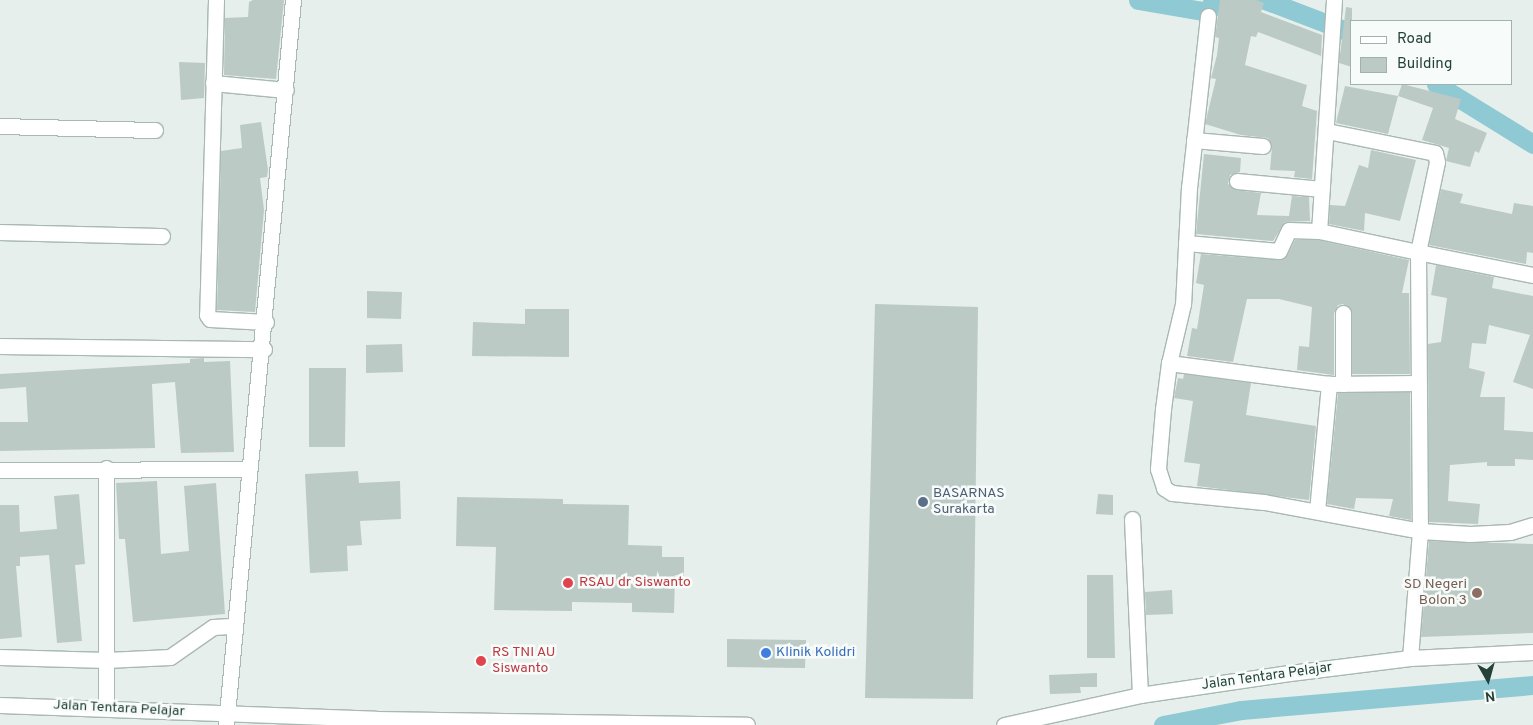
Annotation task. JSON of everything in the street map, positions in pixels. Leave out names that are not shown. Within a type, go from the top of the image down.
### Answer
[{"type":"street","points":[[216,0],[207,318],[266,322]]},
{"type":"street","points":[[227,720],[248,469],[264,349],[293,0]]},
{"type":"street","points":[[1319,232],[1334,0]]},
{"type":"street","points":[[1208,16],[1194,140],[1183,304],[1169,363],[1158,469],[1164,488],[1172,493],[1316,511],[1420,531],[1470,534],[1510,532],[1533,525]]},
{"type":"street","points":[[213,83],[286,90]]},
{"type":"street","points":[[0,126],[155,130]]},
{"type":"street","points":[[1327,131],[1434,154],[1437,162],[1418,252],[1420,531],[1410,658]]},
{"type":"street","points":[[1194,140],[1263,146]]},
{"type":"street","points":[[1237,181],[1322,189]]},
{"type":"street","points":[[1186,243],[1279,251],[1289,230],[1319,232],[1533,275]]},
{"type":"street","points":[[0,232],[162,236]]},
{"type":"street","points":[[1316,511],[1336,384],[1343,313]]},
{"type":"street","points":[[0,346],[264,349]]},
{"type":"street","points":[[1169,363],[1336,384],[1418,383]]},
{"type":"street","points":[[0,470],[106,468],[248,469]]},
{"type":"street","points":[[106,468],[106,707]]},
{"type":"street","points":[[1132,519],[1140,695]]},
{"type":"street","points":[[0,657],[106,660],[173,656],[213,627],[235,626]]},
{"type":"street","name":"Jalan Tentara Pelajar","points":[[1004,725],[1140,695],[1410,658],[1533,652]]},
{"type":"street","name":"Jalan Tentara Pelajar","points":[[0,705],[106,707],[227,720],[747,725]]},
{"type":"building","points":[[253,0],[284,0],[276,79],[224,75],[225,18],[248,17],[249,2]]},
{"type":"building","points":[[1220,0],[1256,0],[1264,3],[1261,12],[1322,35],[1321,56],[1258,32],[1256,37],[1251,36],[1245,65],[1307,85],[1302,106],[1317,111],[1312,179],[1294,177],[1295,171],[1270,170],[1272,146],[1268,138],[1241,135],[1205,124],[1216,79],[1211,78],[1219,38],[1215,37]]},
{"type":"building","points":[[1346,7],[1352,8],[1352,20],[1350,20],[1350,66],[1339,63]]},
{"type":"building","points":[[179,62],[205,63],[204,98],[181,100]]},
{"type":"building","points":[[1402,85],[1406,85],[1461,99],[1455,119],[1487,133],[1479,153],[1475,151],[1470,167],[1446,161],[1449,148],[1422,140],[1433,108],[1398,96]]},
{"type":"building","points":[[1345,86],[1398,96],[1388,134],[1336,123]]},
{"type":"building","points":[[261,122],[268,170],[267,177],[260,178],[264,210],[255,312],[217,310],[221,151],[242,148],[240,125]]},
{"type":"building","points":[[1371,150],[1416,160],[1400,221],[1365,213],[1364,231],[1329,224],[1330,205],[1345,206],[1359,165],[1368,168]]},
{"type":"building","points":[[1204,154],[1241,158],[1240,172],[1230,175],[1228,184],[1236,190],[1261,193],[1257,215],[1289,216],[1292,196],[1309,197],[1310,221],[1285,222],[1273,241],[1196,234]]},
{"type":"building","points":[[1441,189],[1463,194],[1460,203],[1512,214],[1514,203],[1533,206],[1533,253],[1527,252],[1526,264],[1429,245]]},
{"type":"building","points":[[1295,240],[1318,240],[1409,260],[1402,293],[1409,293],[1410,374],[1352,374],[1352,313],[1343,304],[1338,305],[1334,313],[1334,375],[1297,370],[1299,346],[1309,347],[1312,307],[1279,299],[1247,299],[1233,362],[1187,356],[1192,328],[1197,329],[1204,285],[1196,283],[1201,254],[1279,260],[1287,256]]},
{"type":"building","points":[[1436,265],[1494,277],[1492,288],[1533,296],[1533,389],[1513,382],[1530,335],[1489,325],[1486,344],[1472,343],[1469,368],[1485,372],[1480,397],[1505,397],[1504,430],[1533,432],[1533,460],[1515,459],[1515,466],[1487,466],[1487,462],[1450,465],[1448,501],[1480,504],[1478,524],[1429,522],[1428,344],[1441,342],[1447,298],[1431,295]]},
{"type":"building","points":[[367,291],[402,292],[401,319],[367,318]]},
{"type":"building","name":"BASARNAS Surakarta","points":[[875,304],[978,307],[973,699],[865,698]]},
{"type":"building","points":[[525,309],[569,309],[569,357],[472,356],[473,322],[525,324]]},
{"type":"building","points":[[402,344],[403,372],[366,373],[366,345]]},
{"type":"building","points":[[204,358],[204,362],[230,361],[234,452],[181,453],[175,382],[152,384],[155,448],[0,451],[0,422],[28,422],[26,387],[0,389],[0,374],[190,363],[190,359]]},
{"type":"building","points":[[309,368],[346,368],[345,447],[309,447]]},
{"type":"building","points":[[1184,374],[1251,383],[1246,415],[1316,426],[1309,500],[1197,486],[1200,464],[1184,462],[1193,401],[1174,398],[1178,378],[1183,379]]},
{"type":"building","points":[[1410,392],[1411,520],[1389,516],[1393,499],[1356,498],[1354,509],[1327,504],[1338,393]]},
{"type":"building","points":[[358,471],[359,483],[400,481],[401,519],[360,521],[362,545],[347,546],[348,571],[310,573],[305,474]]},
{"type":"building","points":[[157,481],[161,554],[189,551],[184,486],[216,483],[225,614],[133,622],[125,539],[119,539],[116,483]]},
{"type":"building","points":[[79,494],[85,564],[75,565],[82,641],[57,643],[49,555],[20,557],[20,566],[16,566],[22,637],[0,639],[0,505],[19,505],[20,532],[57,529],[54,496]]},
{"type":"building","points":[[1098,494],[1113,495],[1113,515],[1096,514]]},
{"type":"building","points":[[457,497],[563,499],[563,504],[629,505],[628,545],[662,546],[662,557],[684,557],[684,576],[675,575],[674,613],[632,612],[632,603],[572,602],[572,611],[494,610],[496,547],[456,546]]},
{"type":"building","name":"SD Negeri Bolon 3","points":[[1429,541],[1533,544],[1533,633],[1421,637]]},
{"type":"building","points":[[1087,575],[1113,575],[1115,658],[1087,658]]},
{"type":"building","points":[[1172,590],[1173,614],[1146,615],[1145,592]]},
{"type":"building","name":"Klinik Kolidri","points":[[727,639],[806,640],[805,668],[727,667]]},
{"type":"building","points":[[1097,673],[1097,687],[1080,687],[1081,693],[1050,694],[1049,675]]},
{"type":"waterway","points":[[1138,0],[1208,12],[1213,0]]},
{"type":"waterway","points":[[1265,0],[1350,32]]},
{"type":"waterway","points":[[1438,85],[1533,144]]},
{"type":"waterway","points":[[1163,725],[1241,710],[1533,685]]},
{"type":"place","name":"BASARNAS Surakarta","points":[[923,502]]},
{"type":"place","name":"RSAU dr Siswanto","points":[[568,583]]},
{"type":"place","name":"SD Negeri Bolon 3","points":[[1477,593]]},
{"type":"place","name":"Klinik Kolidri","points":[[766,653]]},
{"type":"place","name":"RS TNI AU Siswanto","points":[[481,661]]}]
